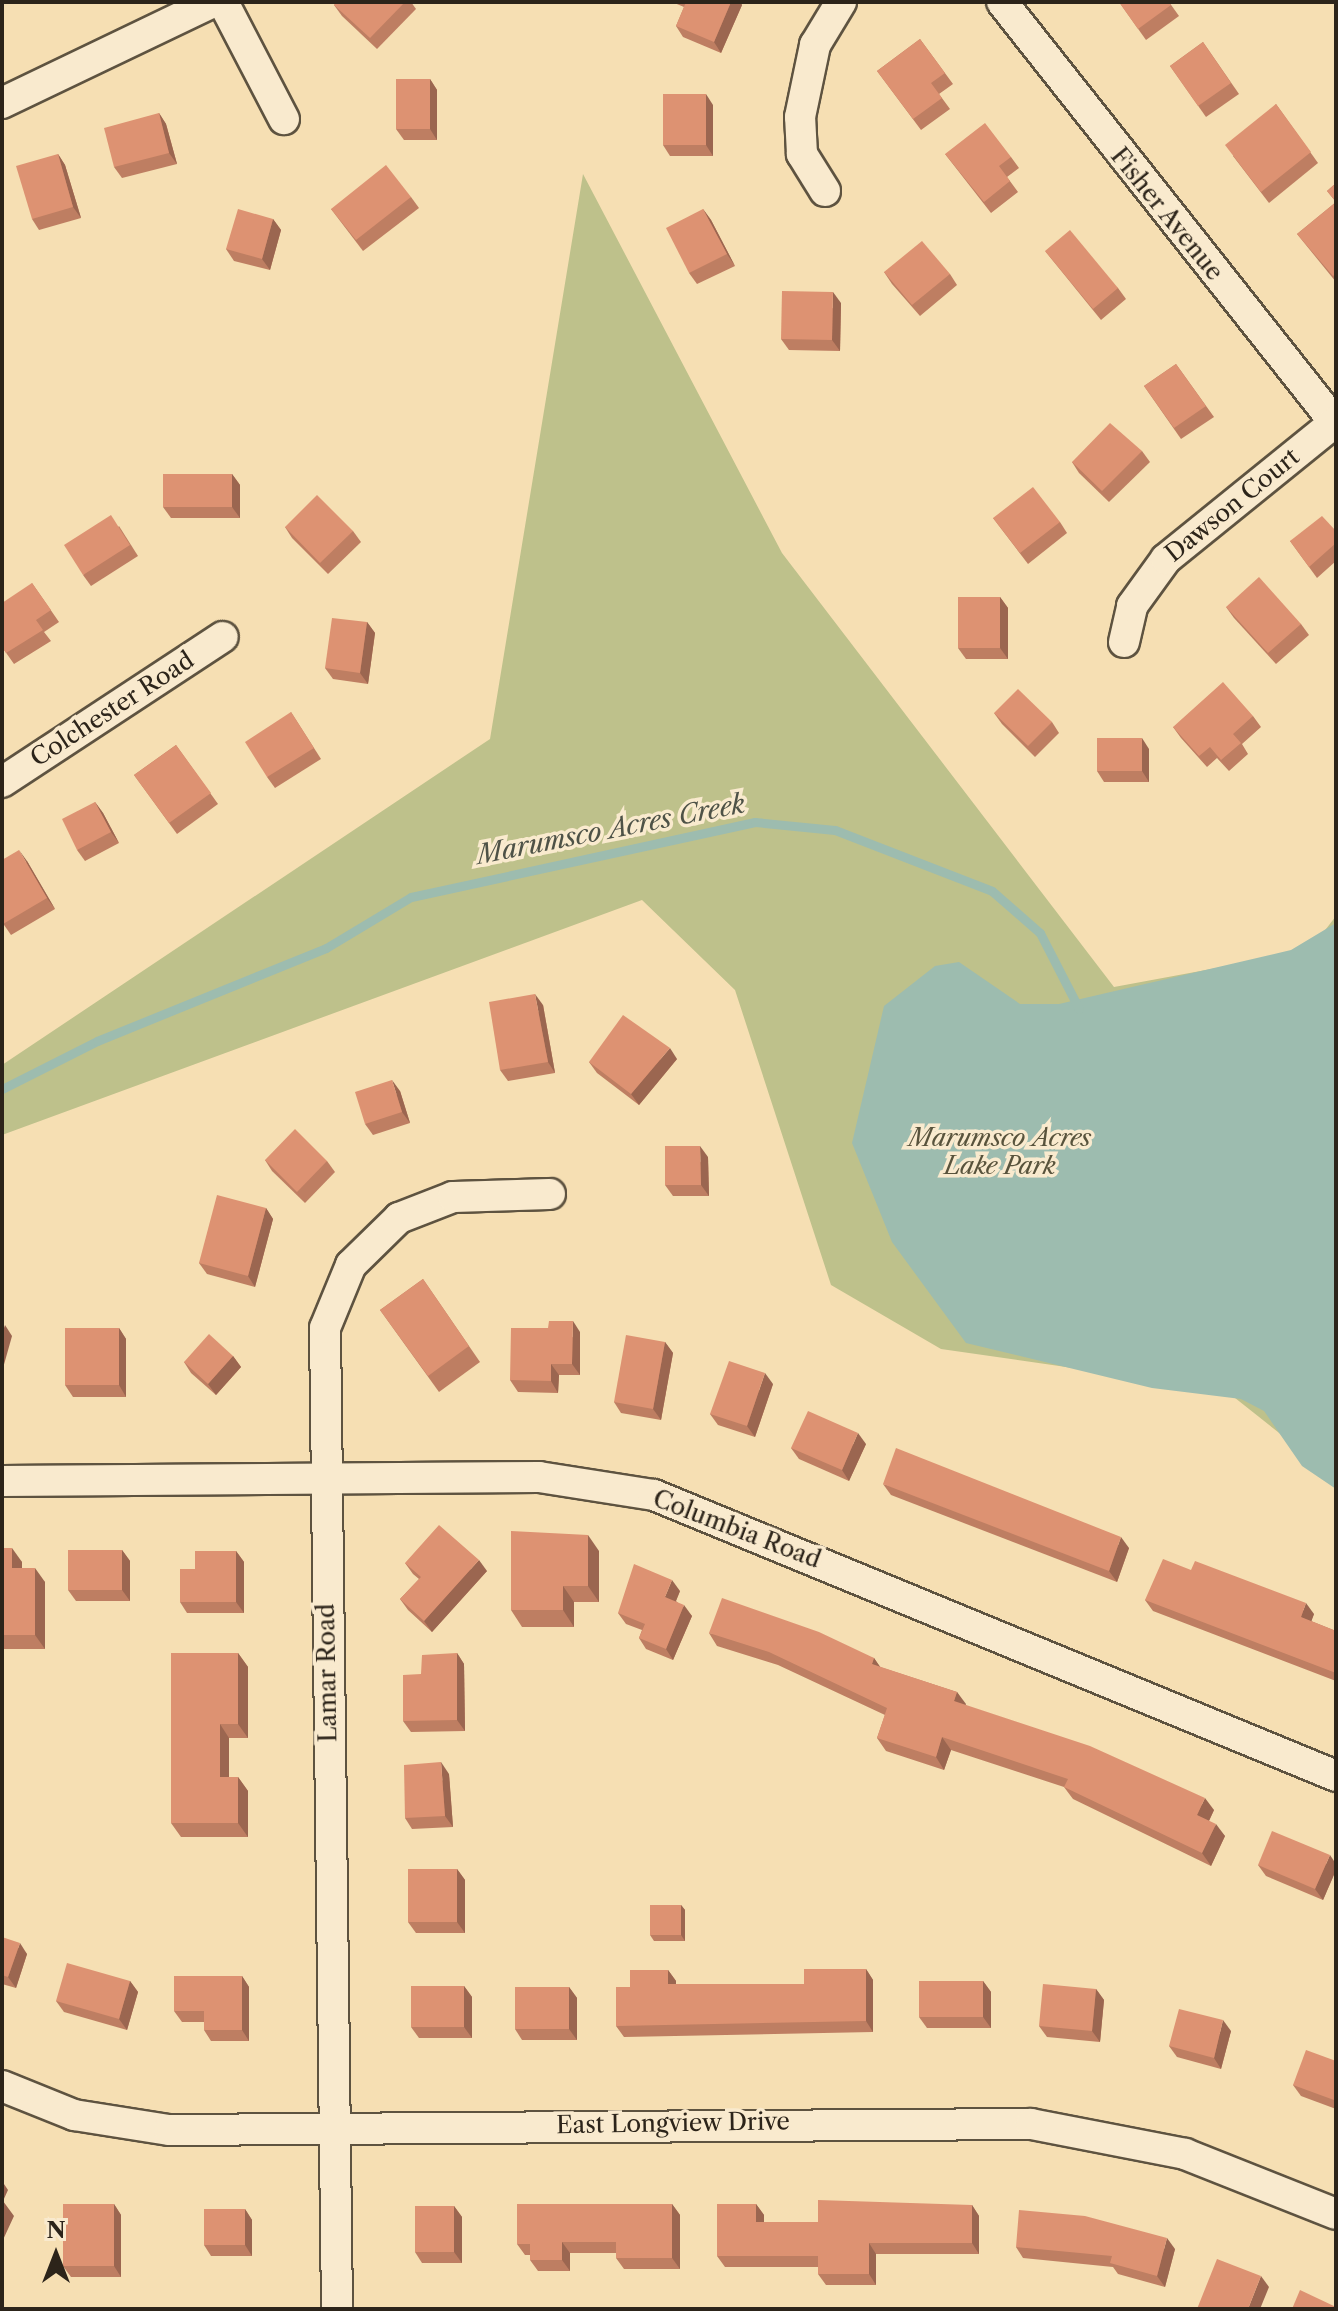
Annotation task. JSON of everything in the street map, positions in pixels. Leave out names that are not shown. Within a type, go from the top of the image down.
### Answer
[{"type":"street","points":[[2,103],[213,2]]},
{"type":"street","points":[[223,2],[284,119]]},
{"type":"street","points":[[825,191],[802,154],[800,117],[815,45],[841,2]]},
{"type":"street","name":"Fisher Avenue","points":[[1002,2],[1335,423]]},
{"type":"street","name":"Dawson Court","points":[[1124,642],[1132,606],[1166,559],[1335,423]]},
{"type":"street","name":"Colchester Road","points":[[2,782],[223,637]]},
{"type":"street","name":"Lamar Road","points":[[337,2309],[325,1328],[351,1265],[373,1239],[419,1208],[497,1191],[550,1194]]},
{"type":"street","name":"Columbia Road","points":[[2,1481],[326,1476],[539,1477],[654,1495],[1336,1776]]},
{"type":"street","name":"East Longview Drive","points":[[2,2086],[74,2115],[142,2128],[1031,2124],[1185,2154],[1336,2214]]},
{"type":"green space","name":"Marumsco Acres Lake Park","points":[[583,174],[782,553],[1114,987],[1309,951],[1336,916],[1336,1478],[1225,1390],[941,1349],[831,1285],[735,990],[642,900],[2,1135],[2,1065],[490,739]]},
{"type":"shaded area","points":[[1336,923],[1336,1489],[1302,1466],[1264,1411],[1241,1399],[1152,1388],[966,1343],[892,1242],[852,1143],[884,1006],[935,966],[959,962],[1020,1004],[1059,1004],[1291,950]]},
{"type":"building","points":[[337,2],[405,2],[370,38],[334,5]]},
{"type":"building","points":[[686,2],[731,2],[714,42],[676,26]]},
{"type":"building","points":[[1119,2],[1169,2],[1171,5],[1138,29]]},
{"type":"building","points":[[920,39],[945,73],[931,83],[942,98],[913,119],[877,71]]},
{"type":"building","points":[[1203,42],[1231,83],[1198,106],[1170,66]]},
{"type":"building","points":[[396,79],[430,79],[430,129],[396,129]]},
{"type":"building","points":[[663,94],[706,94],[706,145],[663,145]]},
{"type":"building","points":[[1276,104],[1311,152],[1261,192],[1225,145]]},
{"type":"building","points":[[159,113],[169,153],[114,167],[104,128]]},
{"type":"building","points":[[985,123],[1011,157],[999,166],[1010,181],[984,202],[945,154]]},
{"type":"building","points":[[58,154],[73,207],[32,219],[16,166]]},
{"type":"building","points":[[386,165],[411,197],[356,240],[331,209]]},
{"type":"building","points":[[1336,183],[1336,202],[1327,191]]},
{"type":"building","points":[[1336,202],[1336,274],[1333,276],[1297,234]]},
{"type":"building","points":[[238,209],[273,219],[262,259],[226,249]]},
{"type":"building","points":[[703,209],[727,254],[689,273],[666,228]]},
{"type":"building","points":[[1070,230],[1118,288],[1093,309],[1045,251]]},
{"type":"building","points":[[922,241],[950,274],[912,305],[884,272]]},
{"type":"building","points":[[782,291],[833,292],[832,340],[781,339]]},
{"type":"building","points":[[1176,364],[1206,406],[1174,428],[1144,386]]},
{"type":"building","points":[[1110,423],[1142,451],[1102,491],[1072,462]]},
{"type":"building","points":[[163,474],[232,474],[232,507],[163,507]]},
{"type":"building","points":[[1033,487],[1060,522],[1020,553],[993,518]]},
{"type":"building","points":[[317,495],[353,531],[320,563],[285,527]]},
{"type":"building","points":[[111,515],[130,545],[83,575],[64,545]]},
{"type":"building","points":[[1322,516],[1336,531],[1336,543],[1309,567],[1290,541]]},
{"type":"building","points":[[1259,577],[1301,624],[1268,653],[1226,607]]},
{"type":"building","points":[[32,583],[51,610],[36,620],[43,630],[6,653],[2,647],[2,603]]},
{"type":"building","points":[[958,597],[1000,597],[1000,648],[958,648]]},
{"type":"building","points":[[332,618],[367,622],[360,673],[325,668]]},
{"type":"building","points":[[1223,682],[1253,716],[1233,734],[1241,743],[1221,760],[1210,747],[1199,756],[1173,727]]},
{"type":"building","points":[[1018,689],[1052,722],[1028,746],[994,713]]},
{"type":"building","points":[[291,712],[314,748],[267,777],[245,742]]},
{"type":"building","points":[[1097,738],[1142,738],[1142,771],[1097,771]]},
{"type":"building","points":[[176,745],[211,793],[169,823],[134,775]]},
{"type":"building","points":[[95,802],[111,832],[77,850],[62,819]]},
{"type":"building","points":[[19,850],[47,898],[3,924],[2,860]]},
{"type":"building","points":[[535,994],[548,1062],[500,1070],[489,1002]]},
{"type":"building","points":[[623,1015],[670,1048],[631,1094],[589,1062]]},
{"type":"building","points":[[392,1080],[402,1112],[365,1124],[355,1092]]},
{"type":"building","points":[[295,1129],[327,1161],[297,1192],[265,1160]]},
{"type":"building","points":[[665,1146],[700,1146],[701,1185],[665,1185]]},
{"type":"building","points":[[217,1195],[266,1208],[248,1276],[199,1263]]},
{"type":"building","points":[[423,1279],[469,1346],[428,1376],[380,1310]]},
{"type":"building","points":[[549,1321],[573,1321],[572,1364],[551,1364],[551,1381],[510,1380],[511,1328],[548,1328]]},
{"type":"building","points":[[65,1328],[119,1328],[119,1385],[65,1385]]},
{"type":"building","points":[[209,1334],[233,1356],[208,1384],[184,1362]]},
{"type":"building","points":[[626,1335],[665,1342],[653,1409],[614,1402]]},
{"type":"building","points":[[729,1361],[765,1373],[747,1426],[710,1414]]},
{"type":"building","points":[[808,1411],[858,1433],[842,1470],[791,1448]]},
{"type":"building","points":[[896,1448],[1121,1537],[1109,1571],[883,1484]]},
{"type":"building","points":[[439,1525],[479,1560],[424,1621],[400,1599],[421,1577],[405,1563]]},
{"type":"building","points":[[511,1531],[588,1535],[588,1586],[563,1586],[563,1610],[511,1610]]},
{"type":"building","points":[[2,1548],[12,1548],[12,1568],[35,1568],[35,1635],[2,1635]]},
{"type":"building","points":[[68,1550],[122,1550],[122,1590],[68,1590]]},
{"type":"building","points":[[195,1551],[236,1551],[236,1602],[180,1602],[180,1569],[195,1569]]},
{"type":"building","points":[[1163,1559],[1191,1570],[1195,1561],[1306,1603],[1301,1617],[1336,1631],[1336,1673],[1145,1600]]},
{"type":"building","points":[[634,1564],[672,1580],[665,1597],[684,1605],[666,1649],[639,1638],[645,1624],[618,1613]]},
{"type":"building","points":[[722,1598],[819,1632],[874,1658],[872,1664],[957,1692],[954,1701],[1090,1746],[1205,1798],[1197,1815],[1216,1824],[1202,1853],[1064,1787],[1068,1779],[942,1737],[936,1757],[877,1738],[887,1708],[769,1652],[709,1633]]},
{"type":"building","points":[[171,1653],[238,1653],[238,1724],[220,1724],[220,1777],[238,1777],[238,1823],[171,1823]]},
{"type":"building","points":[[457,1653],[457,1720],[403,1721],[403,1675],[421,1674],[422,1655]]},
{"type":"building","points":[[441,1762],[445,1816],[405,1818],[404,1765]]},
{"type":"building","points":[[1272,1831],[1330,1855],[1315,1889],[1258,1865]]},
{"type":"building","points":[[408,1869],[457,1869],[457,1922],[408,1922]]},
{"type":"building","points":[[650,1905],[681,1905],[681,1935],[650,1935]]},
{"type":"building","points":[[2,1937],[20,1943],[8,1977],[2,1975]]},
{"type":"building","points":[[67,1963],[130,1981],[119,2019],[56,2001]]},
{"type":"building","points":[[804,1969],[866,1969],[866,2021],[616,2026],[616,1987],[630,1987],[630,1970],[668,1970],[668,1984],[804,1984]]},
{"type":"building","points":[[174,1976],[242,1976],[242,2030],[204,2030],[204,2011],[174,2011]]},
{"type":"building","points":[[919,1981],[983,1981],[983,2017],[919,2017]]},
{"type":"building","points":[[1043,1984],[1096,1989],[1092,2031],[1039,2026]]},
{"type":"building","points":[[411,1986],[464,1986],[464,2027],[411,2027]]},
{"type":"building","points":[[515,1987],[569,1987],[569,2029],[515,2029]]},
{"type":"building","points":[[1179,2009],[1223,2020],[1214,2058],[1169,2046]]},
{"type":"building","points":[[1306,2050],[1336,2061],[1334,2100],[1293,2085]]},
{"type":"building","points":[[818,2200],[972,2205],[972,2243],[869,2243],[869,2274],[818,2274],[818,2256],[717,2256],[717,2204],[756,2204],[756,2222],[818,2222]]},
{"type":"building","points":[[63,2204],[114,2204],[114,2266],[63,2266]]},
{"type":"building","points":[[517,2204],[672,2204],[672,2258],[616,2258],[616,2242],[562,2242],[562,2260],[530,2260],[530,2244],[517,2244]]},
{"type":"building","points":[[415,2206],[454,2206],[454,2252],[415,2252]]},
{"type":"building","points":[[204,2209],[245,2209],[245,2245],[204,2245]]},
{"type":"building","points":[[1019,2210],[1085,2216],[1167,2238],[1157,2276],[1110,2263],[1112,2256],[1016,2247]]},
{"type":"building","points":[[1217,2259],[1261,2276],[1248,2309],[1197,2309]]},
{"type":"building","points":[[1300,2290],[1336,2307],[1335,2309],[1292,2309]]},
{"type":"waterway","name":"Marumsco Acres Creek","points":[[2,1089],[97,1041],[326,948],[411,897],[755,822],[835,830],[992,891],[1040,933],[1079,1009]]}]
